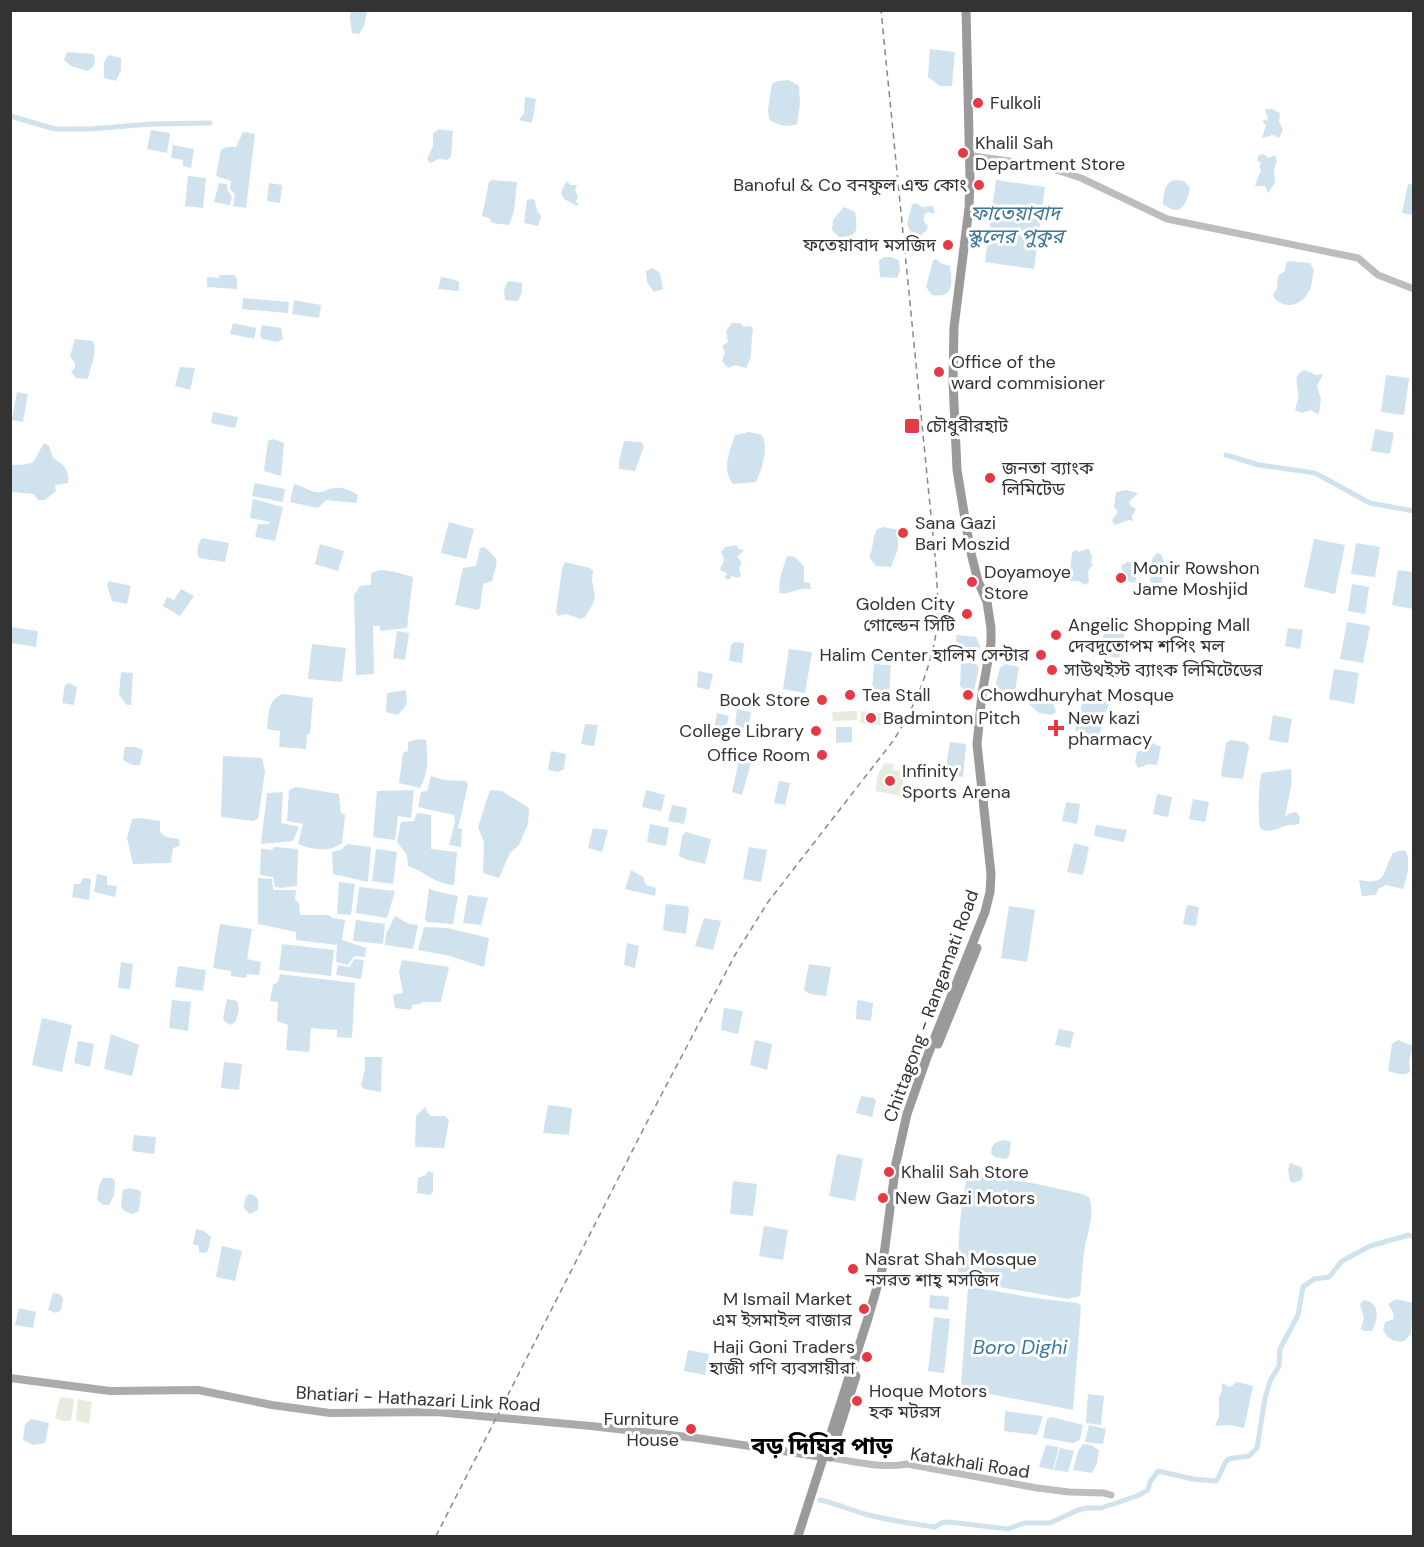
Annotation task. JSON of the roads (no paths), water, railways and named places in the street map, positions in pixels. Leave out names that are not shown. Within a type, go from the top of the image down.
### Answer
[{"type":"highway","name":"Chittagong - Rangamati Road","points":[[966,10],[969,208],[954,327],[953,376],[957,470],[970,549],[978,581],[987,602],[992,636],[982,694],[977,744],[992,892]]},
{"type":"highway","name":"Chittagong - Rangamati Road","points":[[804,1536],[882,1270],[896,1163],[907,1114],[939,1025],[985,912],[996,874],[982,745],[996,633],[970,522],[959,434],[957,347],[971,219],[974,156],[972,10]]},
{"type":"highway","name":"Chittagong - Rangamati Road","points":[[798,1536],[826,1458]]},
{"type":"main road","name":"Bhatiari - Hathazari Link Road","points":[[10,1378],[110,1391],[198,1390],[272,1405],[330,1413],[436,1412],[548,1422],[696,1438],[826,1458]]},
{"type":"street","points":[[974,156],[1044,166],[1081,178],[1167,219],[1358,258],[1378,275],[1413,289]]},
{"type":"street","name":"Katakhali Road","points":[[826,1458],[900,1467],[907,1464],[1037,1488],[1111,1495]]},
{"type":"water","points":[[351,11],[367,11],[364,26],[359,34],[352,33]]},
{"type":"water","points":[[930,49],[955,52],[952,86],[940,86],[928,77]]},
{"type":"water","points":[[67,52],[93,54],[94,66],[88,71],[71,66],[64,60]]},
{"type":"water","points":[[108,55],[121,58],[121,70],[116,81],[104,78],[104,63]]},
{"type":"water","points":[[789,80],[799,86],[800,103],[797,124],[786,126],[769,119],[768,110],[772,84]]},
{"type":"water","points":[[525,97],[536,99],[532,123],[519,120],[524,113]]},
{"type":"water","points":[[1265,109],[1272,109],[1280,113],[1279,121],[1283,130],[1279,138],[1273,135],[1262,138],[1266,125],[1262,121],[1268,119]]},
{"type":"water","points":[[439,129],[453,131],[451,157],[430,163],[427,159],[433,146],[433,133]]},
{"type":"water","points":[[151,130],[170,133],[167,153],[147,149]]},
{"type":"water","points":[[243,132],[255,134],[246,208],[233,206],[235,194],[230,190],[231,181],[216,176],[221,149],[236,147]]},
{"type":"water","points":[[173,145],[194,149],[191,168],[183,166],[183,160],[171,158]]},
{"type":"water","points":[[1263,154],[1269,158],[1275,155],[1277,161],[1274,168],[1275,183],[1268,193],[1265,186],[1255,186],[1261,170],[1259,167],[1261,163],[1257,160],[1259,155]]},
{"type":"water","points":[[188,176],[206,178],[203,208],[185,206]]},
{"type":"water","points":[[492,180],[517,182],[514,211],[509,225],[492,223],[489,218],[482,216],[489,182]]},
{"type":"water","name":"ফাতেয়াবাদ স্কুলের পুকুর","points":[[996,180],[1045,187],[1034,269],[985,262]]},
{"type":"water","points":[[1178,180],[1184,181],[1190,188],[1182,208],[1174,210],[1163,204],[1164,195],[1167,184]]},
{"type":"water","points":[[566,181],[571,185],[577,185],[576,202],[579,204],[577,206],[564,199],[561,193]]},
{"type":"water","points":[[219,183],[227,184],[232,197],[230,205],[214,202]]},
{"type":"water","points":[[269,183],[282,185],[280,203],[267,201]]},
{"type":"water","points":[[1408,184],[1413,185],[1413,215],[1402,213]]},
{"type":"water","points":[[532,199],[541,216],[538,226],[524,223],[527,200]]},
{"type":"water","points":[[915,203],[923,207],[933,206],[935,212],[934,214],[928,212],[924,215],[924,222],[928,226],[921,235],[910,231],[907,224],[912,205]]},
{"type":"water","points":[[844,207],[855,212],[856,231],[846,237],[839,237],[832,230],[833,220]]},
{"type":"water","points":[[884,257],[899,260],[900,271],[897,278],[880,277],[879,261]]},
{"type":"water","points":[[936,259],[950,266],[951,272],[948,292],[939,296],[932,295],[926,287],[933,261]]},
{"type":"water","points":[[1289,261],[1310,263],[1314,270],[1305,298],[1296,304],[1285,305],[1276,300],[1273,295],[1277,288],[1278,276],[1285,271],[1286,263]]},
{"type":"water","points":[[653,268],[660,273],[663,289],[654,292],[647,282],[646,271]]},
{"type":"water","points":[[219,275],[235,275],[237,289],[207,287],[207,277],[219,278]]},
{"type":"water","points":[[441,277],[459,282],[459,291],[438,289]]},
{"type":"water","points":[[508,281],[522,283],[522,292],[518,301],[505,300],[504,289]]},
{"type":"water","points":[[243,298],[289,302],[288,313],[242,309]]},
{"type":"water","points":[[294,300],[321,305],[319,318],[292,314]]},
{"type":"water","points":[[233,323],[256,328],[254,339],[230,334]]},
{"type":"water","points":[[732,323],[740,323],[744,327],[751,326],[753,330],[751,354],[746,368],[735,365],[728,368],[722,361],[725,353],[722,346],[728,342],[726,331]]},
{"type":"water","points":[[262,325],[281,328],[283,339],[278,342],[262,339],[260,334]]},
{"type":"water","points":[[75,339],[93,341],[94,355],[88,379],[76,378],[71,371],[75,368],[75,363],[70,356]]},
{"type":"water","points":[[180,367],[195,368],[190,390],[175,386]]},
{"type":"water","points":[[1305,370],[1316,375],[1323,374],[1317,386],[1321,399],[1317,414],[1311,410],[1302,413],[1295,410],[1299,396],[1298,375]]},
{"type":"water","points":[[1386,375],[1409,378],[1404,415],[1381,412]]},
{"type":"water","points":[[17,392],[28,394],[23,422],[12,420]]},
{"type":"water","points":[[213,412],[238,417],[235,428],[211,423]]},
{"type":"water","points":[[1375,429],[1394,433],[1390,454],[1371,451]]},
{"type":"water","points":[[749,432],[762,435],[764,440],[765,452],[762,465],[756,482],[733,484],[729,478],[727,466],[731,447],[735,435]]},
{"type":"water","points":[[273,439],[284,443],[281,476],[264,471],[268,441]]},
{"type":"water","points":[[624,441],[641,442],[644,446],[635,471],[619,469]]},
{"type":"water","points":[[44,443],[49,446],[53,458],[65,468],[68,483],[55,485],[56,491],[45,500],[38,500],[34,494],[11,492],[11,465],[33,462]]},
{"type":"water","points":[[255,483],[285,489],[283,502],[252,496]]},
{"type":"water","points":[[294,484],[316,492],[338,488],[358,495],[356,503],[326,500],[318,508],[290,502]]},
{"type":"water","points":[[1126,490],[1138,493],[1129,502],[1136,509],[1132,516],[1133,521],[1129,520],[1114,525],[1112,520],[1118,512],[1114,507],[1116,492]]},
{"type":"water","points":[[253,499],[283,507],[275,541],[255,537],[258,524],[269,524],[270,522],[250,518]]},
{"type":"water","points":[[449,522],[474,529],[466,559],[441,553]]},
{"type":"water","points":[[884,527],[898,530],[898,549],[891,567],[876,566],[869,557],[875,532]]},
{"type":"water","points":[[202,538],[229,543],[225,562],[199,558],[198,548]]},
{"type":"water","points":[[1314,539],[1345,545],[1335,594],[1304,587]]},
{"type":"water","points":[[1356,543],[1380,547],[1375,577],[1351,574]]},
{"type":"water","points":[[320,544],[344,551],[338,571],[315,564]]},
{"type":"water","points":[[736,545],[739,549],[744,550],[737,557],[742,563],[739,568],[741,576],[737,578],[732,576],[727,579],[725,578],[727,573],[720,570],[724,561],[721,552],[725,547]]},
{"type":"water","points":[[484,547],[497,562],[492,581],[483,584],[480,608],[477,610],[455,605],[463,568],[476,566],[480,548]]},
{"type":"water","points":[[1087,549],[1092,556],[1093,565],[1088,571],[1089,582],[1085,585],[1079,581],[1069,581],[1072,553],[1076,550],[1079,552]]},
{"type":"water","points":[[1157,553],[1161,554],[1164,561],[1162,582],[1156,584],[1150,582],[1152,559]]},
{"type":"water","points":[[787,556],[795,557],[804,567],[804,582],[810,583],[811,589],[779,593],[780,578]]},
{"type":"water","points":[[565,562],[590,568],[593,571],[595,596],[593,604],[585,617],[581,619],[566,614],[558,616],[556,612]]},
{"type":"water","points":[[1127,562],[1136,563],[1140,567],[1134,573],[1135,583],[1127,581],[1127,575],[1122,570],[1121,566]]},
{"type":"water","points":[[380,570],[413,577],[407,628],[380,631],[380,626],[373,626],[374,674],[356,675],[354,595],[360,586],[371,585],[371,573]]},
{"type":"water","points":[[1398,570],[1413,572],[1413,609],[1392,605]]},
{"type":"water","points":[[109,581],[131,586],[127,604],[112,601],[107,585]]},
{"type":"water","points":[[1352,584],[1369,587],[1365,614],[1348,611]]},
{"type":"water","points":[[181,589],[194,596],[180,616],[163,606],[167,597],[174,600]]},
{"type":"water","points":[[1107,617],[1127,623],[1119,658],[1100,653]]},
{"type":"water","points":[[1347,622],[1370,626],[1363,663],[1340,659]]},
{"type":"water","points":[[11,627],[38,631],[36,647],[11,643]]},
{"type":"water","points":[[1288,628],[1303,630],[1300,649],[1285,646]]},
{"type":"water","points":[[397,631],[409,633],[405,660],[393,658]]},
{"type":"water","points":[[957,635],[976,637],[980,646],[979,654],[969,655],[958,650]]},
{"type":"water","points":[[734,642],[744,643],[742,663],[729,661],[731,645]]},
{"type":"water","points":[[312,644],[346,648],[342,682],[308,679]]},
{"type":"water","points":[[789,649],[812,652],[805,693],[783,689]]},
{"type":"water","points":[[874,664],[891,665],[889,693],[872,692]]},
{"type":"water","points":[[961,664],[976,664],[979,668],[974,690],[963,689],[960,686]]},
{"type":"water","points":[[1005,664],[1019,667],[1015,691],[1000,690],[995,687],[1000,668]]},
{"type":"water","points":[[1334,669],[1359,673],[1354,704],[1329,699]]},
{"type":"water","points":[[698,671],[713,674],[709,690],[697,687]]},
{"type":"water","points":[[121,672],[133,673],[131,705],[127,705],[119,695]]},
{"type":"water","points":[[69,683],[77,687],[74,705],[62,703],[65,685]]},
{"type":"water","points":[[406,690],[407,704],[398,715],[386,712],[387,693]]},
{"type":"water","points":[[282,694],[313,698],[310,734],[307,734],[306,749],[279,747],[280,731],[267,729],[271,704]]},
{"type":"water","points":[[1084,695],[1110,699],[1099,736],[1075,731]]},
{"type":"water","points":[[1031,696],[1041,697],[1053,703],[1056,712],[1052,715],[1039,713],[1029,704]]},
{"type":"water","points":[[737,709],[751,712],[748,729],[735,726]]},
{"type":"water","points":[[717,713],[729,716],[724,735],[713,733]]},
{"type":"water","points":[[1273,715],[1292,719],[1288,743],[1269,740]]},
{"type":"water","points":[[585,724],[598,725],[594,746],[581,744]]},
{"type":"water","points":[[836,727],[852,727],[852,742],[836,743]]},
{"type":"water","points":[[418,739],[426,740],[427,753],[426,770],[420,788],[399,783],[403,753],[408,751],[408,742]]},
{"type":"water","points":[[1231,740],[1245,742],[1249,746],[1243,779],[1221,775],[1226,743]]},
{"type":"water","points":[[950,742],[966,744],[963,777],[945,774]]},
{"type":"water","points":[[1148,743],[1161,747],[1157,765],[1149,764],[1138,768],[1135,762],[1137,752],[1144,749]]},
{"type":"water","points":[[125,747],[136,747],[143,750],[140,765],[131,764],[123,759]]},
{"type":"water","points":[[551,751],[566,754],[564,769],[558,772],[548,770]]},
{"type":"water","points":[[223,756],[262,758],[265,772],[258,819],[253,821],[221,817]]},
{"type":"water","points":[[739,760],[751,763],[742,795],[732,792]]},
{"type":"water","points":[[1291,769],[1291,786],[1285,817],[1296,812],[1300,817],[1299,824],[1271,831],[1264,830],[1260,828],[1259,816],[1262,773]]},
{"type":"water","points":[[431,776],[444,780],[465,781],[468,784],[458,828],[462,829],[461,847],[449,845],[455,822],[454,815],[418,807],[421,792],[427,791]]},
{"type":"water","points":[[779,781],[790,783],[785,805],[774,803]]},
{"type":"water","points":[[296,787],[339,794],[341,813],[345,815],[342,843],[320,850],[298,844],[303,824],[287,821],[289,790]]},
{"type":"water","points":[[414,790],[411,818],[398,816],[395,840],[373,837],[377,791]]},
{"type":"water","points":[[490,790],[502,791],[529,808],[528,824],[519,845],[510,853],[499,878],[483,873],[484,842],[478,827]]},
{"type":"water","points":[[646,790],[665,795],[661,811],[642,807]]},
{"type":"water","points":[[283,792],[281,823],[299,827],[293,841],[261,844],[267,793]]},
{"type":"water","points":[[1157,794],[1172,797],[1168,817],[1153,814]]},
{"type":"water","points":[[1193,799],[1209,802],[1205,822],[1189,819]]},
{"type":"water","points":[[1066,802],[1080,804],[1077,824],[1062,821]]},
{"type":"water","points":[[672,805],[687,808],[684,824],[668,821]]},
{"type":"water","points":[[417,813],[431,815],[431,849],[457,852],[454,885],[442,882],[408,866],[407,855],[397,842],[401,822],[414,821]]},
{"type":"water","points":[[132,819],[160,821],[160,832],[166,837],[179,839],[180,846],[173,848],[171,863],[133,864],[127,838]]},
{"type":"water","points":[[650,824],[669,828],[666,846],[647,842]]},
{"type":"water","points":[[1096,825],[1127,830],[1124,842],[1094,836]]},
{"type":"water","points":[[593,828],[608,830],[602,852],[588,848]]},
{"type":"water","points":[[686,832],[711,839],[705,864],[679,856],[682,836]]},
{"type":"water","points":[[1074,843],[1089,847],[1083,875],[1067,872]]},
{"type":"water","points":[[347,844],[371,847],[368,882],[333,874],[332,852],[341,850]]},
{"type":"water","points":[[274,847],[298,849],[297,886],[275,887],[273,877],[260,875],[261,849],[272,850]]},
{"type":"water","points":[[749,847],[767,850],[761,882],[743,879]]},
{"type":"water","points":[[376,849],[397,852],[393,884],[372,881]]},
{"type":"water","points":[[1406,851],[1408,865],[1403,889],[1386,885],[1378,889],[1376,895],[1362,896],[1359,880],[1380,879],[1393,853]]},
{"type":"water","points":[[631,870],[643,877],[646,885],[656,888],[655,896],[625,889]]},
{"type":"water","points":[[97,874],[107,876],[107,885],[117,886],[115,897],[94,892]]},
{"type":"water","points":[[83,878],[91,879],[89,900],[72,897],[74,884],[80,884]]},
{"type":"water","points":[[258,878],[272,879],[273,890],[296,890],[295,900],[299,903],[300,915],[328,915],[345,920],[342,940],[366,948],[365,957],[354,956],[348,965],[336,962],[337,945],[296,940],[296,932],[258,924]]},
{"type":"water","points":[[339,882],[355,884],[351,915],[337,914]]},
{"type":"water","points":[[359,887],[395,891],[387,918],[356,913]]},
{"type":"water","points":[[429,888],[458,896],[453,924],[425,920]]},
{"type":"water","points":[[468,895],[488,898],[481,925],[463,923]]},
{"type":"water","points":[[666,904],[687,906],[689,909],[686,934],[663,929]]},
{"type":"water","points":[[1187,905],[1199,907],[1196,926],[1183,924]]},
{"type":"water","points":[[1009,906],[1035,910],[1027,962],[1001,958]]},
{"type":"water","points":[[395,916],[409,924],[418,925],[413,949],[385,945],[386,934]]},
{"type":"water","points":[[704,918],[721,921],[713,950],[695,946]]},
{"type":"water","points":[[356,920],[385,924],[383,944],[353,941]]},
{"type":"water","points":[[220,924],[252,929],[247,959],[261,962],[259,975],[247,974],[246,978],[231,976],[231,971],[213,968]]},
{"type":"water","points":[[424,927],[447,928],[489,938],[484,967],[450,956],[418,950]]},
{"type":"water","points":[[627,943],[639,946],[635,968],[624,965]]},
{"type":"water","points":[[282,944],[334,950],[331,976],[279,970]]},
{"type":"water","points":[[354,959],[364,960],[361,979],[336,975],[338,965],[350,967]]},
{"type":"water","points":[[402,960],[449,967],[441,1002],[422,1002],[412,1005],[411,1010],[395,1008],[393,995],[403,993],[399,972]]},
{"type":"water","points":[[121,962],[133,964],[130,989],[118,988]]},
{"type":"water","points":[[809,964],[831,967],[826,996],[810,994],[804,990]]},
{"type":"water","points":[[178,966],[206,970],[203,991],[175,987]]},
{"type":"water","points":[[280,974],[355,983],[352,1038],[337,1037],[337,1030],[311,1028],[309,1052],[286,1050],[288,1025],[277,1021],[278,1002],[270,1001],[273,985],[278,982]]},
{"type":"water","points":[[227,999],[237,1001],[239,1009],[236,1021],[231,1025],[223,1018]]},
{"type":"water","points":[[172,1000],[191,1002],[188,1031],[169,1028]]},
{"type":"water","points":[[857,1001],[873,1003],[871,1021],[856,1019]]},
{"type":"water","points":[[724,1008],[743,1011],[738,1034],[721,1030]]},
{"type":"water","points":[[42,1018],[72,1025],[62,1072],[32,1065]]},
{"type":"water","points":[[1059,1029],[1074,1032],[1070,1048],[1055,1045]]},
{"type":"water","points":[[111,1034],[139,1045],[132,1076],[104,1069]]},
{"type":"water","points":[[755,1040],[772,1044],[767,1070],[750,1065]]},
{"type":"water","points":[[1398,1040],[1413,1046],[1409,1061],[1410,1072],[1404,1074],[1388,1071],[1392,1044]]},
{"type":"water","points":[[78,1041],[94,1044],[90,1067],[74,1063]]},
{"type":"water","points":[[365,1057],[382,1057],[381,1092],[364,1089],[361,1085]]},
{"type":"water","points":[[224,1062],[242,1064],[239,1090],[221,1088]]},
{"type":"water","points":[[861,1096],[874,1098],[876,1101],[872,1117],[856,1113]]},
{"type":"water","points":[[548,1105],[572,1108],[569,1135],[543,1133]]},
{"type":"water","points":[[425,1107],[430,1116],[445,1116],[449,1120],[444,1148],[415,1147],[416,1116]]},
{"type":"water","points":[[134,1135],[156,1137],[154,1154],[132,1151]]},
{"type":"water","points":[[1005,1140],[1011,1142],[1009,1157],[1005,1159],[994,1157],[991,1153],[993,1145]]},
{"type":"water","points":[[837,1154],[863,1159],[855,1201],[829,1196]]},
{"type":"water","points":[[1290,1163],[1301,1167],[1303,1174],[1301,1180],[1293,1183],[1290,1181],[1288,1170]]},
{"type":"water","points":[[428,1171],[433,1173],[433,1192],[430,1195],[417,1193],[418,1178],[426,1175]]},
{"type":"water","name":"Boro Dighi","points":[[973,1174],[1032,1183],[1089,1197],[1091,1218],[1084,1253],[1080,1296],[1068,1299],[958,1280],[962,1204],[967,1178]]},
{"type":"water","points":[[103,1178],[112,1178],[115,1181],[114,1195],[109,1205],[103,1205],[97,1200]]},
{"type":"water","points":[[733,1181],[757,1184],[753,1216],[730,1214]]},
{"type":"water","points":[[129,1188],[141,1192],[139,1211],[132,1214],[121,1207],[123,1190]]},
{"type":"water","points":[[249,1194],[256,1197],[258,1204],[258,1210],[250,1214],[244,1208],[245,1198]]},
{"type":"water","points":[[764,1226],[788,1230],[783,1260],[759,1256]]},
{"type":"water","points":[[196,1229],[204,1231],[211,1237],[208,1251],[205,1253],[199,1252],[199,1246],[193,1244]]},
{"type":"water","points":[[222,1246],[242,1251],[235,1281],[216,1277]]},
{"type":"water","name":"Boro Dighi","points":[[968,1288],[1077,1303],[1081,1306],[1073,1410],[990,1394],[961,1384]]},
{"type":"water","points":[[53,1293],[60,1294],[63,1299],[61,1310],[56,1313],[48,1310]]},
{"type":"water","points":[[930,1295],[949,1297],[948,1310],[929,1308]]},
{"type":"water","points":[[1396,1299],[1413,1303],[1411,1334],[1404,1341],[1392,1340],[1383,1330],[1385,1322],[1394,1319],[1388,1304]]},
{"type":"water","points":[[1364,1300],[1376,1308],[1377,1317],[1372,1331],[1361,1329],[1364,1318],[1360,1304]]},
{"type":"water","points":[[19,1308],[36,1312],[33,1328],[15,1325]]},
{"type":"water","points":[[934,1317],[950,1319],[944,1373],[928,1371]]},
{"type":"water","points":[[688,1350],[709,1354],[705,1375],[684,1371]]},
{"type":"water","points":[[1237,1382],[1253,1386],[1244,1428],[1229,1425],[1215,1426],[1219,1417],[1222,1383],[1230,1387]]},
{"type":"water","points":[[1088,1394],[1104,1396],[1101,1425],[1086,1423]]},
{"type":"water","points":[[1005,1411],[1043,1416],[1037,1435],[1004,1431]]},
{"type":"water","points":[[1051,1417],[1083,1425],[1080,1440],[1073,1443],[1043,1438],[1047,1419]]},
{"type":"water","points":[[31,1419],[49,1423],[45,1443],[33,1445],[23,1440],[25,1424]]},
{"type":"water","points":[[1089,1425],[1106,1429],[1103,1444],[1085,1442]]},
{"type":"water","points":[[1083,1444],[1091,1445],[1099,1450],[1097,1463],[1092,1473],[1073,1470],[1078,1451]]},
{"type":"water","points":[[1046,1445],[1059,1447],[1053,1470],[1039,1467]]},
{"type":"water","points":[[1060,1448],[1074,1451],[1068,1472],[1054,1470]]},
{"type":"waterway","points":[[10,116],[55,129],[210,123]]},
{"type":"waterway","points":[[1226,455],[1259,465],[1315,473],[1370,503],[1414,511]]},
{"type":"waterway","points":[[820,1500],[865,1514],[918,1525],[935,1527],[949,1522],[1008,1529],[1024,1523],[1050,1523],[1078,1510],[1101,1508],[1137,1496],[1148,1490],[1150,1482],[1158,1471],[1193,1479],[1216,1481],[1226,1461],[1249,1456],[1257,1448],[1265,1398],[1270,1381],[1279,1366],[1280,1349],[1298,1315],[1303,1287],[1314,1279],[1329,1277],[1342,1261],[1370,1246],[1409,1235],[1414,1237]]},
{"type":"railway","points":[[436,1536],[646,1124],[735,955],[768,902],[893,741],[913,705],[928,666],[937,629],[937,577],[881,10]]},
{"type":"place","name":"Fulkoli","points":[[978,103]]},
{"type":"place","name":"Khalil Sah Department Store","points":[[963,153]]},
{"type":"place","name":"Banoful & Co বনফুল এন্ড কোং","points":[[979,185]]},
{"type":"place","name":"ফতেয়াবাদ মসজিদ","points":[[948,245]]},
{"type":"place","name":"Office of the ward commisioner","points":[[939,372]]},
{"type":"place","name":"চৌধুরীরহাট","points":[[912,426]]},
{"type":"place","name":"জনতা ব্যাংক লিমিটেড","points":[[990,478]]},
{"type":"place","name":"Sana Gazi Bari Moszid","points":[[903,533]]},
{"type":"place","name":"Monir Rowshon Jame Moshjid","points":[[1121,578]]},
{"type":"place","name":"Doyamoye Store","points":[[972,582]]},
{"type":"place","name":"Golden City গোল্ডেন সিটি","points":[[967,614]]},
{"type":"place","name":"Angelic Shopping Mall দেবদূতোপম শপিং মল","points":[[1056,635]]},
{"type":"place","name":"Halim Center হালিম সেন্টার","points":[[1041,655]]},
{"type":"place","name":"সাউথইস্ট ব্যাংক লিমিটেডের","points":[[1052,670]]},
{"type":"place","name":"Tea Stall","points":[[850,695]]},
{"type":"place","name":"Chowdhuryhat Mosque","points":[[968,695]]},
{"type":"place","name":"Book Store","points":[[822,700]]},
{"type":"place","name":"Badminton Pitch","points":[[871,718]]},
{"type":"place","name":"New kazi pharmacy","points":[[1056,728]]},
{"type":"place","name":"College Library","points":[[816,731]]},
{"type":"place","name":"Office Room","points":[[822,755]]},
{"type":"place","name":"Infinity Sports Arena","points":[[890,781]]},
{"type":"place","name":"Khalil Sah Store","points":[[889,1172]]},
{"type":"place","name":"New Gazi Motors","points":[[883,1198]]},
{"type":"place","name":"Nasrat Shah Mosque নসরত শাহ্‌ মসজিদ","points":[[853,1269]]},
{"type":"place","name":"M Ismail Market এম ইসমাইল বাজার","points":[[864,1309]]},
{"type":"place","name":"Haji Goni Traders হাজী গণি ব্যবসায়ীরা","points":[[867,1357]]},
{"type":"place","name":"Hoque Motors হক মটরস","points":[[857,1401]]},
{"type":"place","name":"Furniture House","points":[[691,1429]]},
{"type":"district","name":"বড় দিঘির পাড়","points":[[822,1445]]}]
